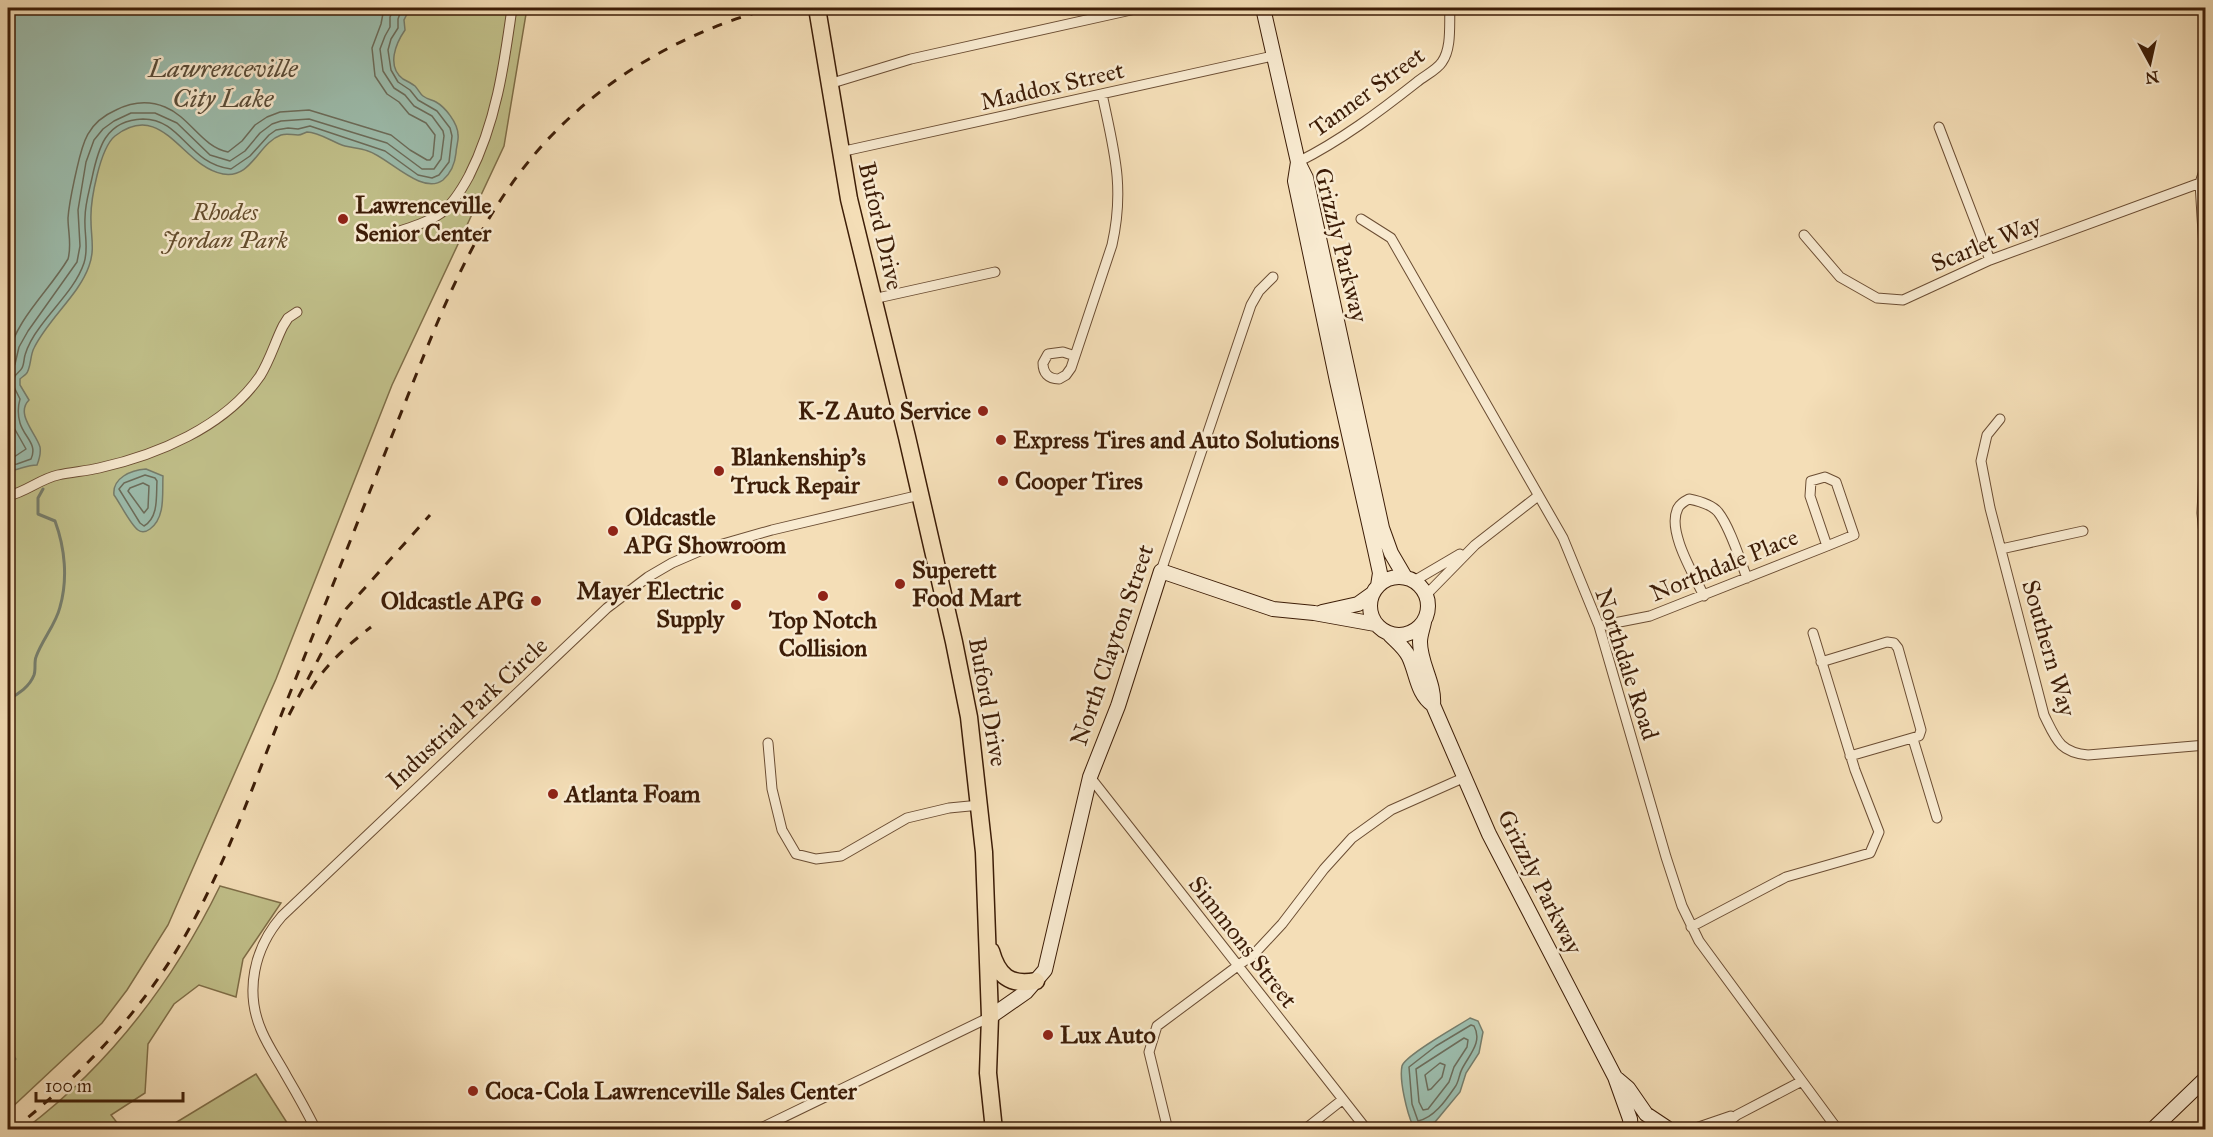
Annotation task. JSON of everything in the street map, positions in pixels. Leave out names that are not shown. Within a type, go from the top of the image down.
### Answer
[{"type":"highway","name":"Buford Drive","points":[[817,8],[840,152],[962,679],[980,806],[984,852],[990,1017],[988,1073],[994,1130]]},
{"type":"highway","points":[[987,936],[995,966],[1006,977],[1022,983],[1036,981]]},
{"type":"street","points":[[381,237],[422,223],[440,214],[464,186],[484,144],[497,104],[512,8]]},
{"type":"street","points":[[829,84],[911,59],[1140,8]]},
{"type":"street","points":[[1263,8],[1298,162]]},
{"type":"street","name":"Tanner Street","points":[[1298,162],[1320,151],[1391,103],[1442,62],[1448,42],[1450,8]]},
{"type":"street","name":"Maddox Street","points":[[840,152],[1273,56]]},
{"type":"street","points":[[1075,356],[1112,245],[1119,212],[1119,180],[1102,94]]},
{"type":"street","points":[[1939,127],[1990,260]]},
{"type":"street","name":"Grizzly Parkway","points":[[1298,162],[1306,178],[1382,528],[1391,553],[1410,579]]},
{"type":"street","name":"Grizzly Parkway","points":[[1298,162],[1295,181],[1336,381],[1376,550],[1380,573],[1375,590]]},
{"type":"street","points":[[2205,165],[2200,183],[2205,282]]},
{"type":"street","name":"Scarlet Way","points":[[1804,235],[1840,277],[1877,298],[1903,300],[1990,260],[2200,183]]},
{"type":"street","name":"Northdale Road","points":[[1361,219],[1391,238],[1563,538],[1599,626],[1666,857],[1691,927],[1838,1130]]},
{"type":"street","points":[[873,299],[995,272]]},
{"type":"street","name":"North Clayton Street","points":[[990,1017],[1026,992],[1045,969],[1090,777],[1118,706],[1251,304],[1259,291],[1274,278]]},
{"type":"street","points":[[8,496],[53,476],[100,468],[143,455],[214,421],[258,378],[283,326],[288,318],[297,312]]},
{"type":"street","name":"Southern Way","points":[[2000,419],[1987,435],[1981,462],[1990,508],[2044,715],[2059,744],[2075,754],[2088,755],[2205,745]]},
{"type":"street","points":[[2205,426],[2202,513],[2205,557]]},
{"type":"street","name":"Northdale Place","points":[[1599,626],[1650,616],[1704,596],[1747,578],[1827,546],[1854,535],[1836,482],[1825,477],[1811,481],[1810,496],[1827,546]]},
{"type":"street","name":"Industrial Park Circle","points":[[316,1130],[267,1041],[256,1014],[253,989],[255,966],[264,940],[282,916],[602,613],[627,591],[648,577],[681,559],[725,542],[920,495]]},
{"type":"street","points":[[1426,595],[1475,545],[1538,496]]},
{"type":"street","points":[[1704,596],[1682,549],[1674,525],[1678,507],[1689,499],[1706,503],[1718,512],[1747,578]]},
{"type":"street","points":[[2001,549],[2083,531]]},
{"type":"street","points":[[1410,579],[1475,545]]},
{"type":"street","points":[[1161,572],[1273,609],[1314,613],[1375,624],[1390,635],[1400,636],[1418,629],[1428,613],[1426,595],[1421,587],[1410,579],[1395,577],[1386,580],[1358,604],[1314,613]]},
{"type":"street","points":[[1375,590],[1369,609],[1375,624]]},
{"type":"street","name":"Grizzly Parkway","points":[[1424,622],[1420,640],[1422,655],[1434,693],[1433,705],[1463,778],[1519,893],[1615,1077],[1630,1119],[1631,1130]]},
{"type":"street","points":[[1691,927],[1786,877],[1870,853],[1879,832],[1850,756],[1812,633]]},
{"type":"street","name":"Grizzly Parkway","points":[[1390,635],[1409,657],[1424,699],[1433,705]]},
{"type":"street","points":[[1821,662],[1887,642],[1894,643],[1898,648],[1921,730],[1919,736],[1850,756]]},
{"type":"street","points":[[1913,739],[1937,818]]},
{"type":"street","points":[[768,743],[772,789],[782,830],[796,854],[816,859],[841,856],[907,818],[949,808],[980,806]]},
{"type":"street","name":"Simmons Street","points":[[1090,777],[1367,1130]]},
{"type":"street","points":[[1168,1130],[1149,1052],[1156,1026],[1255,953],[1282,924],[1324,868],[1352,838],[1391,810],[1463,778]]},
{"type":"street","points":[[757,1130],[990,1017]]},
{"type":"street","name":"Grizzly Parkway","points":[[1615,1077],[1628,1088],[1646,1114],[1668,1129]]},
{"type":"street","points":[[2152,1130],[2205,1078]]},
{"type":"street","points":[[1690,1130],[1737,1115],[1802,1081]]},
{"type":"street","points":[[1304,1130],[1342,1100]]},
{"type":"street","points":[[1718,1130],[1737,1115]]},
{"type":"street","points":[[1645,1130],[1658,1127],[1668,1129]]},
{"type":"green space","name":"Rhodes Jordan Park","points":[[8,8],[527,8],[504,146],[392,385],[276,679],[168,925],[127,990],[102,1023],[8,1111]]},
{"type":"green space","points":[[220,886],[281,903],[243,959],[236,997],[199,985],[174,1004],[148,1044],[145,1093],[111,1115],[122,1129],[25,1129],[85,1077],[137,1019],[182,955]]},
{"type":"green space","points":[[256,1074],[291,1129],[164,1129],[167,1128]]},
{"type":"water","name":"Lawrenceville City Lake","points":[[8,8],[410,8],[404,20],[405,30],[394,54],[395,68],[403,79],[415,86],[423,96],[440,104],[447,111],[457,130],[458,137],[454,164],[443,180],[435,184],[425,183],[405,174],[368,151],[345,146],[307,132],[299,135],[281,135],[273,139],[241,171],[223,174],[209,169],[172,138],[146,125],[132,127],[115,136],[105,152],[94,188],[91,212],[92,249],[89,266],[78,287],[40,337],[33,351],[28,372],[20,379],[20,385],[29,400],[25,405],[25,417],[40,447],[37,465],[8,471]]},
{"type":"water","points":[[146,469],[163,476],[163,497],[159,518],[150,529],[142,532],[128,518],[114,495],[114,489],[124,476]]},
{"type":"water","points":[[1470,1018],[1478,1021],[1483,1032],[1479,1053],[1466,1073],[1460,1092],[1435,1122],[1420,1128],[1413,1126],[1404,1096],[1402,1066],[1412,1055]]},
{"type":"waterway","points":[[8,699],[23,690],[35,673],[36,657],[55,620],[64,586],[63,553],[55,521],[38,514],[38,498],[43,489]]},
{"type":"waterway","points":[[8,939],[13,961],[8,982]]},
{"type":"waterway","points":[[8,1049],[15,1059]]},
{"type":"waterway","points":[[1428,1124],[1429,1130]]},
{"type":"railway","points":[[13,1130],[60,1090],[124,1023],[161,974],[193,921],[244,809],[430,340],[460,272],[496,207],[540,148],[564,123],[617,79],[676,44],[707,30],[772,8]]},
{"type":"railway","points":[[289,715],[346,609],[430,515]]},
{"type":"railway","points":[[311,689],[338,655],[371,627]]},
{"type":"place","name":"Lawrenceville Senior Center","points":[[343,219]]},
{"type":"place","name":"K-Z Auto Service","points":[[983,411]]},
{"type":"place","name":"Express Tires and Auto Solutions","points":[[1001,440]]},
{"type":"place","name":"Blankenship's Truck Repair","points":[[719,471]]},
{"type":"place","name":"Cooper Tires","points":[[1003,481]]},
{"type":"place","name":"Oldcastle APG Showroom","points":[[613,531]]},
{"type":"place","name":"Superett Food Mart","points":[[900,584]]},
{"type":"place","name":"Top Notch Collision","points":[[823,596]]},
{"type":"place","name":"Oldcastle APG","points":[[536,601]]},
{"type":"place","name":"Mayer Electric Supply","points":[[736,605]]},
{"type":"place","name":"Atlanta Foam","points":[[553,794]]},
{"type":"place","name":"Lux Auto","points":[[1048,1035]]},
{"type":"place","name":"Coca-Cola Lawrenceville Sales Center","points":[[473,1091]]}]
